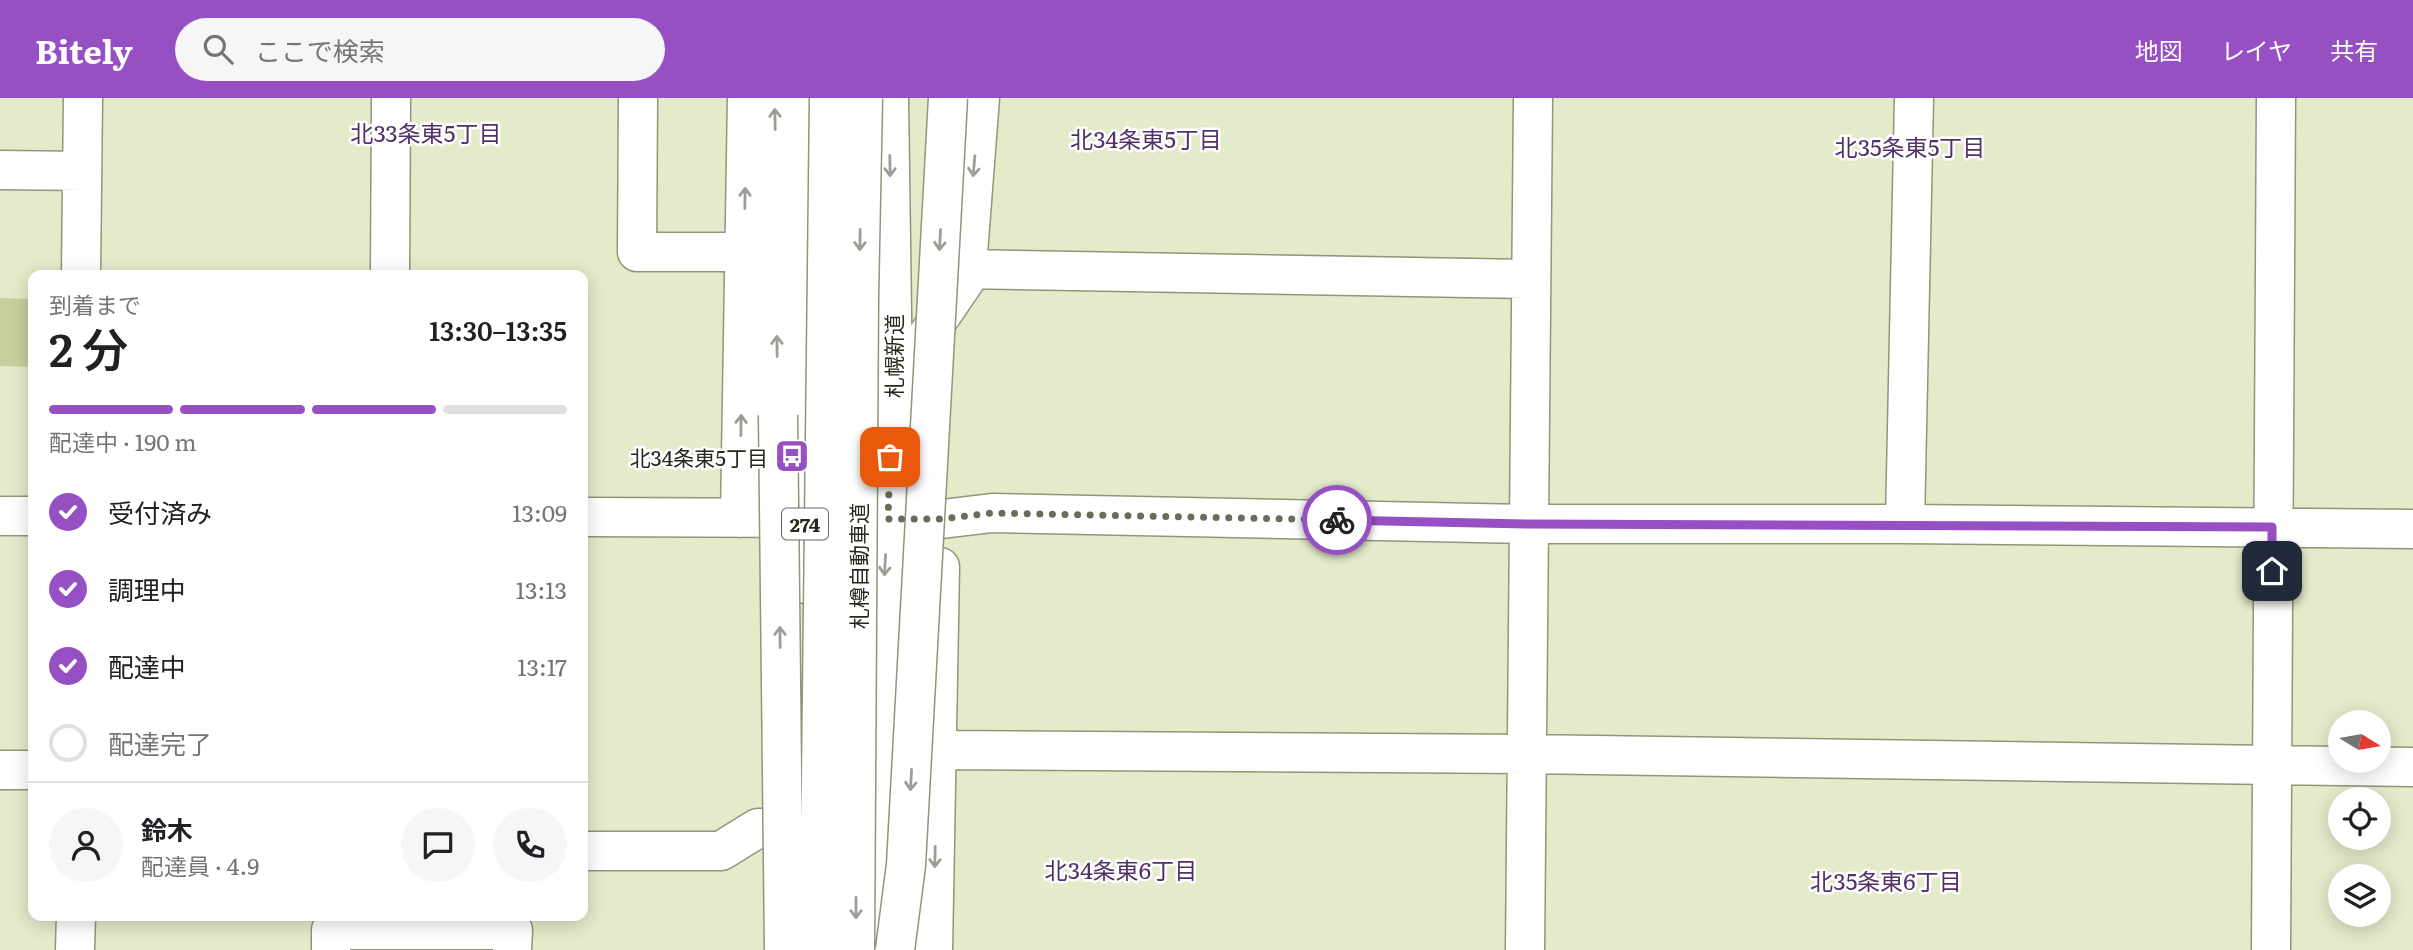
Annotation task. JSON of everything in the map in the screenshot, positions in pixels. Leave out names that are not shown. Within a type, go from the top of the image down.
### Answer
[{"type":"main road","points":[[81,270],[83,98]]},
{"type":"main road","points":[[390,270],[391,98]]},
{"type":"main road","points":[[638,98],[637,252],[744,253]]},
{"type":"main road","points":[[740,518],[747,98]]},
{"type":"main road","points":[[774,98],[784,950]]},
{"type":"main road","name":"274","points":[[801,950],[808,98]]},
{"type":"main road","name":"札樽自動車道","points":[[819,950],[829,98]]},
{"type":"main road","name":"札樽自動車道","points":[[855,950],[859,297],[863,98]]},
{"type":"main road","name":"札幌新道","points":[[883,950],[877,799],[893,386],[890,98]]},
{"type":"main road","points":[[895,950],[906,865],[948,98]]},
{"type":"main road","points":[[893,386],[966,279],[980,98]]},
{"type":"main road","points":[[1525,950],[1534,98]]},
{"type":"main road","points":[[1905,524],[1914,98]]},
{"type":"main road","points":[[2271,950],[2276,98]]},
{"type":"main road","points":[[0,170],[82,171]]},
{"type":"main road","points":[[966,269],[1531,279]]},
{"type":"main road","points":[[588,517],[942,519],[992,513],[1529,524],[1905,524],[2413,529]]},
{"type":"main road","points":[[0,516],[28,516]]},
{"type":"main road","points":[[933,950],[942,519]]},
{"type":"main road","points":[[937,750],[1526,754],[2413,767]]},
{"type":"main road","points":[[0,770],[28,770]]},
{"type":"main road","points":[[588,851],[721,850],[758,828],[803,828]]},
{"type":"main road","points":[[75,950],[76,921]]},
{"type":"main road","points":[[331,950],[331,930],[513,930],[512,950]]},
{"type":"green space","points":[[0,298],[28,299],[28,367],[0,366]]},
{"type":"way so far","points":[[890,457],[888,519],[942,519],[992,513],[1337,520]]},
{"type":"place","name":"北34条東5丁目","points":[[792,456]]},
{"type":"district","name":"北33条東5丁目","points":[[426,132]]},
{"type":"district","name":"北34条東5丁目","points":[[1146,138]]},
{"type":"district","name":"北35条東5丁目","points":[[1910,146]]},
{"type":"district","name":"北34条東6丁目","points":[[1121,869]]},
{"type":"district","name":"北35条東6丁目","points":[[1886,880]]},
{"type":"route","points":[[1337,520],[1529,524],[2272,527],[2272,571]]}]
